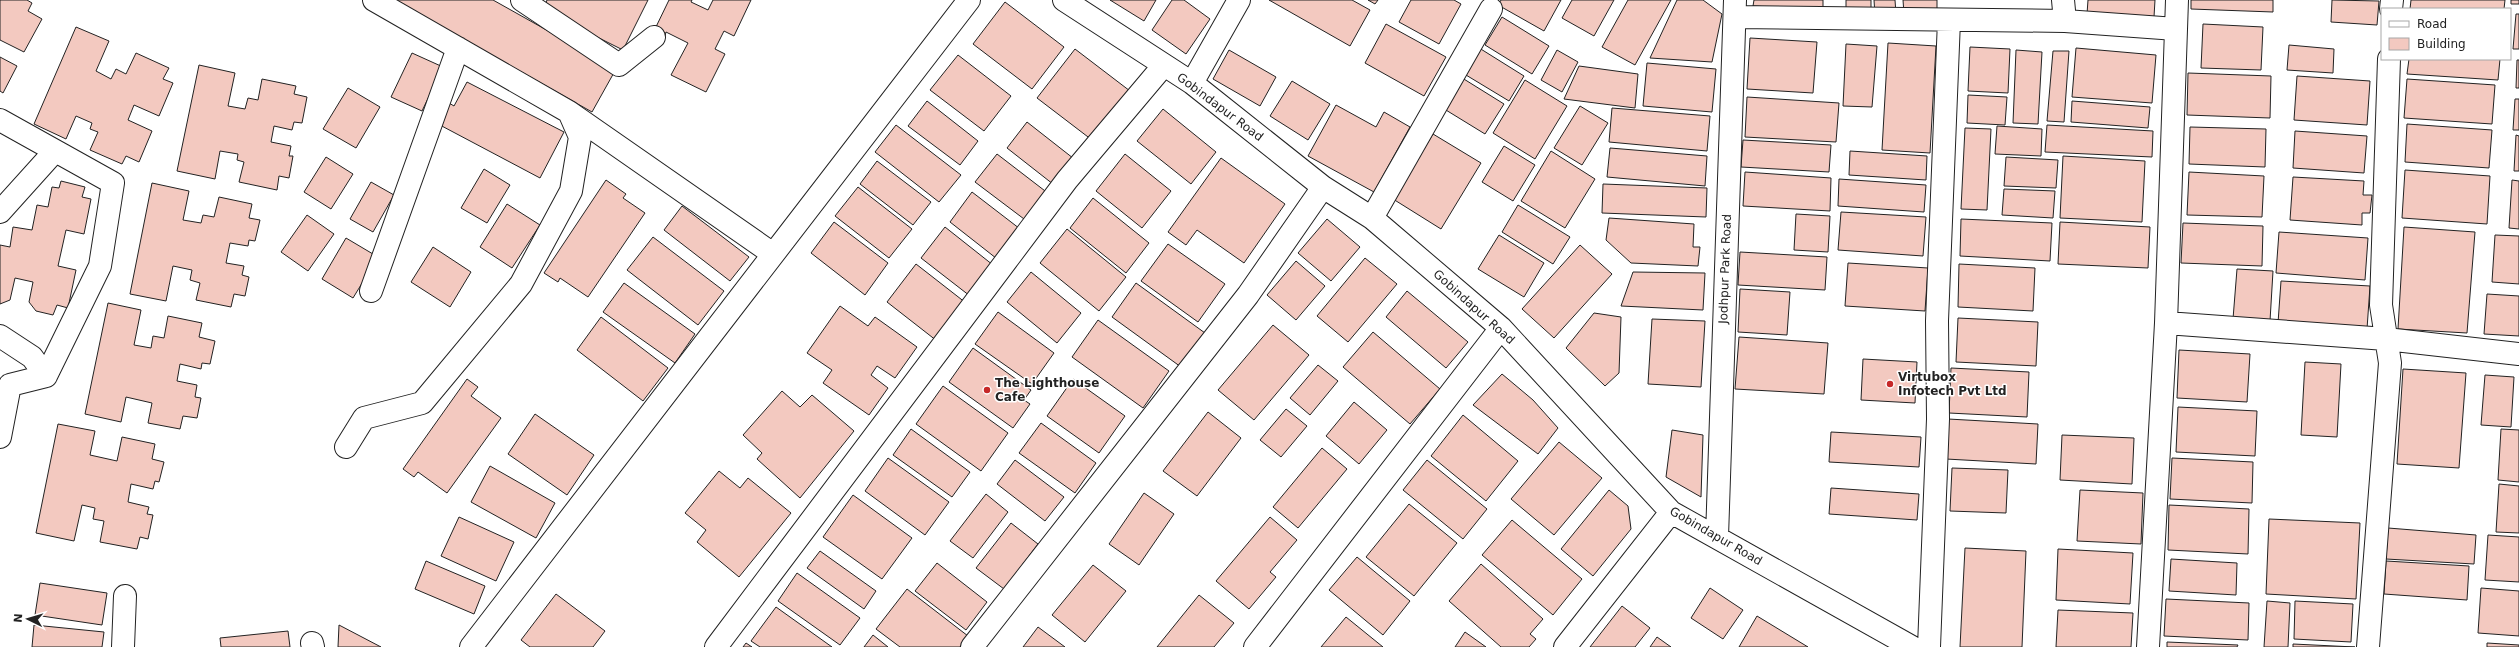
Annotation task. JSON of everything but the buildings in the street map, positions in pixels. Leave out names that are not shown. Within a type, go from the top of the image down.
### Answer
[{"type":"street","points":[[374,0],[569,112],[773,254]]},
{"type":"street","points":[[522,0],[619,65],[654,37]]},
{"type":"street","points":[[471,647],[969,0]]},
{"type":"street","name":"Gobindapur Road","points":[[1064,0],[1192,83],[1323,187],[1372,218],[1501,328],[1671,512],[1717,537],[1898,644]]},
{"type":"street","points":[[1192,83],[1239,0]]},
{"type":"street","points":[[2148,647],[2166,323],[2177,0]]},
{"type":"street","points":[[1372,218],[1491,9]]},
{"type":"street","points":[[1735,9],[1949,20],[2064,10],[2176,29]]},
{"type":"street","name":"Jodhpur Park Road","points":[[1717,537],[1735,9]]},
{"type":"street","points":[[1929,647],[1938,419],[1937,321],[1949,20]]},
{"type":"street","points":[[371,291],[458,48]]},
{"type":"street","points":[[2368,647],[2390,363],[2381,305],[2390,60]]},
{"type":"street","points":[[716,647],[1067,180],[1164,65]]},
{"type":"street","points":[[346,447],[364,418],[422,403],[521,284],[571,191],[580,137],[569,112]]},
{"type":"street","points":[[0,120],[54,152],[113,183],[100,266],[46,376],[10,385],[0,437]]},
{"type":"street","points":[[0,212],[54,152]]},
{"type":"street","points":[[972,647],[1248,295],[1323,187]]},
{"type":"street","points":[[2166,323],[2386,339],[2519,354]]},
{"type":"street","points":[[1255,647],[1501,328]]},
{"type":"street","points":[[0,336],[32,357],[46,376]]},
{"type":"street","points":[[1565,647],[1671,512]]},
{"type":"street","points":[[123,647],[125,596]]},
{"type":"place","name":"Virtubox Infotech Pvt Ltd","points":[[1890,384]]},
{"type":"place","name":"The Lighthouse Cafe","points":[[987,390]]}]
